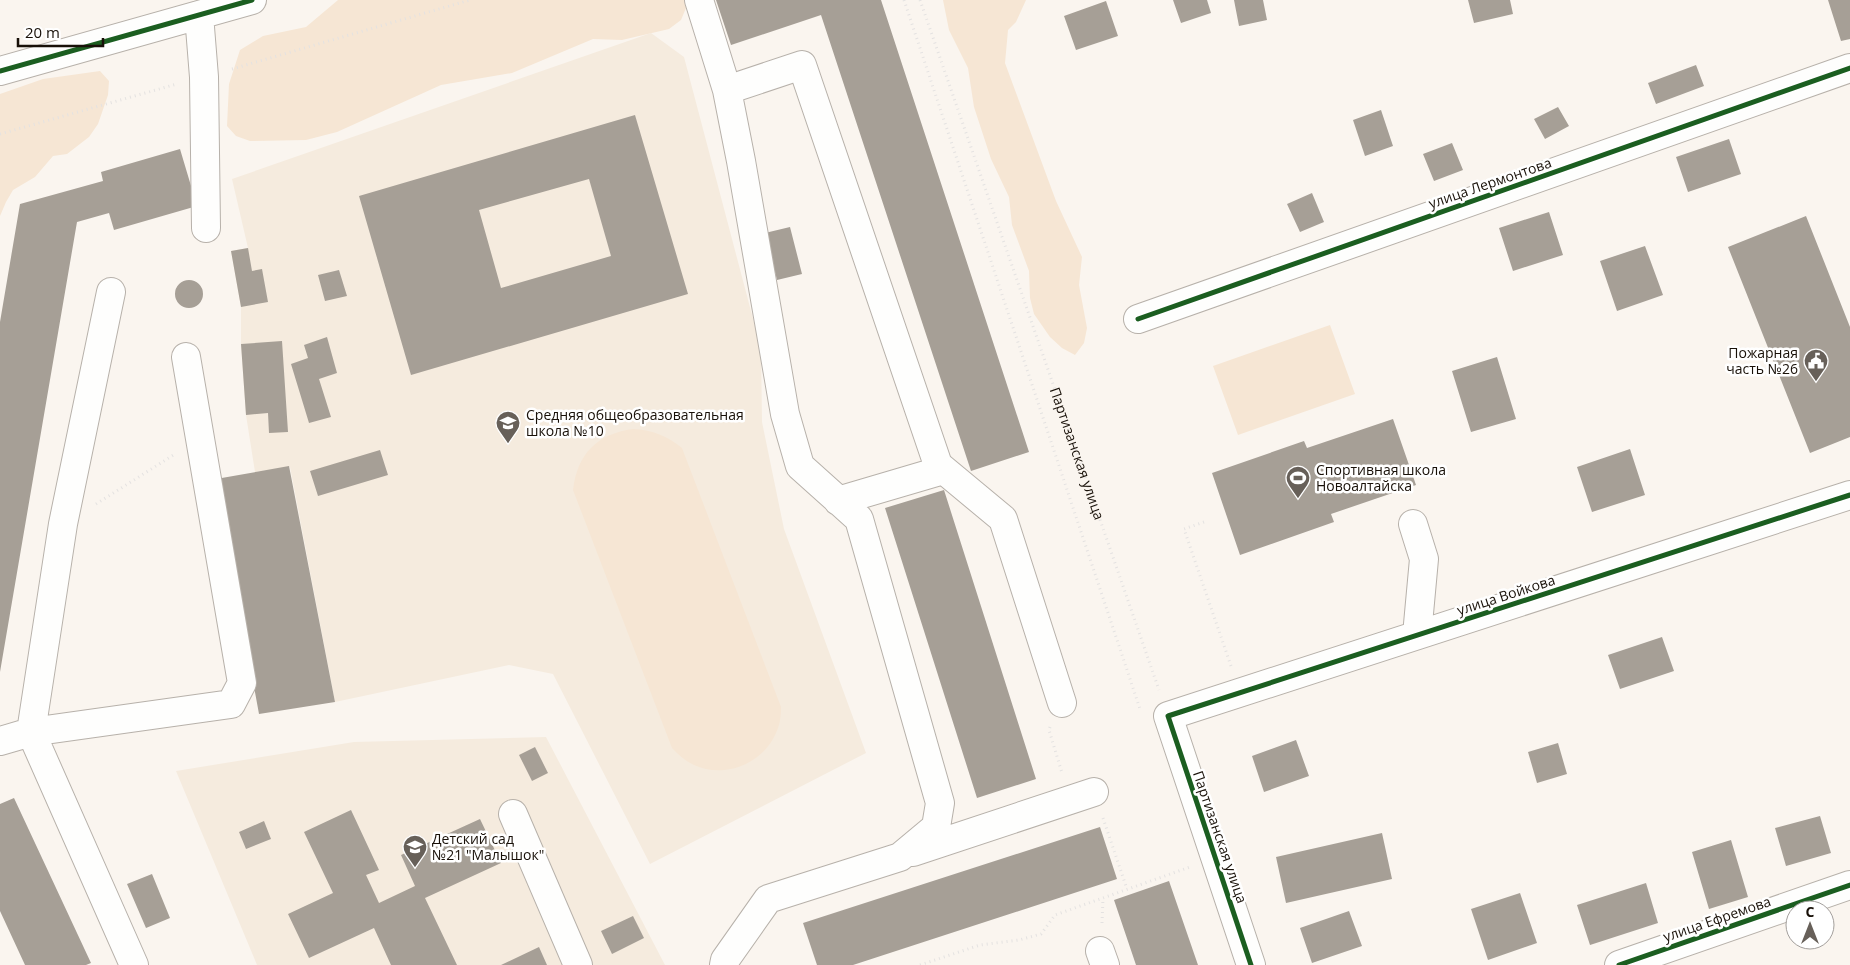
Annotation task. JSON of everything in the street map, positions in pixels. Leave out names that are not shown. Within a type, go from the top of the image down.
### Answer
[{"type":"street","points":[[0,71],[252,0]]},
{"type":"street","points":[[699,0],[726,90],[741,161],[785,414],[800,466],[859,520],[940,803],[936,827],[900,857]]},
{"type":"street","points":[[199,15],[204,77],[206,228]]},
{"type":"street","points":[[726,90],[802,66],[938,466],[1003,518],[1062,703]]},
{"type":"street","name":"улица Лермонтова","points":[[1138,319],[1850,68]]},
{"type":"street","points":[[111,292],[63,524],[31,732],[134,965]]},
{"type":"street","points":[[0,741],[31,732],[231,704],[242,684],[186,357]]},
{"type":"street","points":[[838,502],[943,470]]},
{"type":"street","name":"улица Войкова","points":[[1155,716],[1240,693],[1850,495]]},
{"type":"street","points":[[1413,524],[1424,559],[1417,635]]},
{"type":"street","name":"Партизанская улица","points":[[1155,716],[1252,965]]},
{"type":"street","points":[[730,963],[768,899],[1083,796]]},
{"type":"street","points":[[513,814],[578,965]]},
{"type":"street","name":"улица Ефремова","points":[[1619,965],[1850,885]]},
{"type":"path","points":[[0,134],[470,0]]},
{"type":"path","points":[[904,0],[1155,716]]},
{"type":"path","points":[[63,524],[200,438]]},
{"type":"path","points":[[1204,522],[1184,529],[1240,693]]},
{"type":"path","points":[[1062,703],[1049,730],[1127,889]]},
{"type":"path","points":[[920,965],[980,945],[1018,940],[1041,934],[1055,915],[1192,866]]},
{"type":"shaded area","points":[[338,0],[687,0],[681,20],[669,29],[622,40],[593,39],[512,73],[441,85],[337,132],[306,140],[250,141],[236,136],[227,126],[229,84],[240,50],[263,36],[306,27]]},
{"type":"shaded area","points":[[943,0],[1026,0],[1016,22],[1008,30],[1005,63],[1056,201],[1082,257],[1079,285],[1087,328],[1084,343],[1075,355],[1062,348],[1050,337],[1034,314],[1030,298],[1029,271],[1012,225],[1009,197],[991,159],[974,107],[968,68],[949,30]]},
{"type":"shaded area","name":"Средняя общеобразовательная школа №10","points":[[651,33],[684,57],[761,349],[762,422],[784,529],[866,753],[650,864],[553,674],[509,665],[335,702],[290,467],[255,472],[246,415],[241,344],[241,307],[231,251],[248,248],[232,179]]},
{"type":"shaded area","points":[[100,71],[109,81],[108,95],[98,124],[89,137],[67,154],[53,156],[35,177],[13,190],[0,216],[0,94],[43,79]]},
{"type":"shaded area","points":[[1330,325],[1355,394],[1238,435],[1213,366]]},
{"type":"shaded area","points":[[633,429],[659,434],[682,448],[781,707],[778,727],[770,744],[762,753],[741,766],[730,769],[706,769],[688,762],[672,748],[573,490],[579,466],[591,448],[609,436]]},
{"type":"shaded area","name":"Детский сад №21 \"Малышок\"","points":[[546,737],[665,965],[257,965],[176,771],[354,742]]},
{"type":"building","points":[[716,0],[881,0],[1029,452],[971,471],[821,15],[731,45]]},
{"type":"building","points":[[1173,0],[1207,0],[1211,13],[1181,23]]},
{"type":"building","points":[[1234,0],[1263,0],[1267,20],[1239,26]]},
{"type":"building","points":[[1468,0],[1510,0],[1513,14],[1474,23]]},
{"type":"building","points":[[1828,0],[1850,0],[1850,39],[1841,41]]},
{"type":"building","points":[[1106,1],[1118,36],[1076,50],[1064,16]]},
{"type":"building","points":[[1696,65],[1704,86],[1656,104],[1648,83]]},
{"type":"building","points":[[1558,107],[1569,126],[1545,139],[1534,119]]},
{"type":"building","points":[[1381,110],[1393,146],[1365,156],[1353,120]]},
{"type":"building","points":[[635,115],[688,294],[411,375],[359,196]],"holes":[[[589,179],[611,256],[501,288],[479,210]]]},
{"type":"building","points":[[1729,139],[1741,174],[1688,192],[1676,157]]},
{"type":"building","points":[[1452,143],[1463,170],[1434,181],[1423,154]]},
{"type":"building","points":[[180,149],[197,206],[114,230],[109,213],[77,222],[0,672],[0,322],[20,204],[103,181],[101,172]]},
{"type":"building","points":[[1312,193],[1324,222],[1300,232],[1287,204]]},
{"type":"building","points":[[1549,212],[1563,255],[1513,271],[1499,228]]},
{"type":"building","name":"Пожарная часть №26","points":[[1806,216],[1850,327],[1850,437],[1810,453],[1728,247]]},
{"type":"building","points":[[790,227],[802,274],[777,280],[765,233]]},
{"type":"building","points":[[1645,246],[1663,295],[1617,311],[1600,261]]},
{"type":"building","points":[[248,248],[252,271],[262,269],[268,302],[241,307],[231,251]]},
{"type":"building","points":[[339,270],[347,296],[325,301],[318,275]]},
{"type":"building","points":[[189,280],[199,284],[203,294],[199,304],[189,308],[179,304],[175,294],[179,284]]},
{"type":"building","points":[[327,337],[337,373],[319,379],[331,417],[309,423],[291,364],[308,358],[304,345]]},
{"type":"building","points":[[282,341],[288,432],[269,433],[268,413],[246,415],[241,344]]},
{"type":"building","points":[[1497,357],[1516,419],[1471,432],[1452,371]]},
{"type":"building","name":"Спортивная школа Новоалтайска","points":[[1393,419],[1416,485],[1331,514],[1334,522],[1240,555],[1212,473],[1304,441],[1307,448]]},
{"type":"building","points":[[1630,449],[1645,495],[1592,512],[1577,467]]},
{"type":"building","points":[[380,450],[388,475],[318,496],[310,471]]},
{"type":"building","points":[[289,466],[335,702],[259,714],[216,479]]},
{"type":"building","points":[[944,490],[1036,779],[977,798],[885,508]]},
{"type":"building","points":[[1662,637],[1674,671],[1620,689],[1608,655]]},
{"type":"building","points":[[1296,740],[1309,776],[1264,792],[1252,756]]},
{"type":"building","points":[[1558,743],[1567,774],[1537,783],[1528,752]]},
{"type":"building","points":[[535,747],[548,773],[532,781],[519,755]]},
{"type":"building","points":[[14,798],[91,963],[86,965],[25,965],[0,911],[0,804]]},
{"type":"building","points":[[351,810],[379,870],[366,875],[379,903],[415,886],[401,855],[480,819],[501,863],[425,898],[457,965],[391,965],[374,928],[309,958],[288,914],[333,893],[304,832]]},
{"type":"building","points":[[1820,816],[1831,853],[1786,866],[1775,828]]},
{"type":"building","points":[[264,821],[271,839],[246,849],[239,832]]},
{"type":"building","points":[[1100,827],[1117,879],[853,965],[817,965],[803,923]]},
{"type":"building","points":[[1382,833],[1392,879],[1286,903],[1276,857]]},
{"type":"building","points":[[1731,840],[1748,897],[1709,909],[1692,852]]},
{"type":"building","points":[[152,874],[170,918],[146,928],[127,884]]},
{"type":"building","points":[[1169,881],[1198,965],[1136,965],[1114,900]]},
{"type":"building","points":[[1646,883],[1658,923],[1590,945],[1577,905]]},
{"type":"building","points":[[1520,893],[1537,943],[1488,960],[1471,909]]},
{"type":"building","points":[[1349,911],[1362,946],[1312,963],[1300,928]]},
{"type":"building","points":[[633,916],[644,938],[612,954],[601,931]]},
{"type":"building","points":[[539,947],[547,965],[501,965]]},
{"type":"cycle path","points":[[0,71],[252,0]]},
{"type":"cycle path","points":[[1138,319],[1850,68]]},
{"type":"cycle path","points":[[1251,965],[1168,716],[1850,495]]},
{"type":"cycle path","points":[[1619,965],[1850,885]]},
{"type":"place","name":"Пожарная часть №26","points":[[1816,382]]},
{"type":"place","name":"Средняя общеобразовательная школа №10","points":[[508,444]]},
{"type":"place","name":"Спортивная школа Новоалтайска","points":[[1298,499]]},
{"type":"place","name":"Детский сад №21 \"Малышок\"","points":[[415,868]]}]
